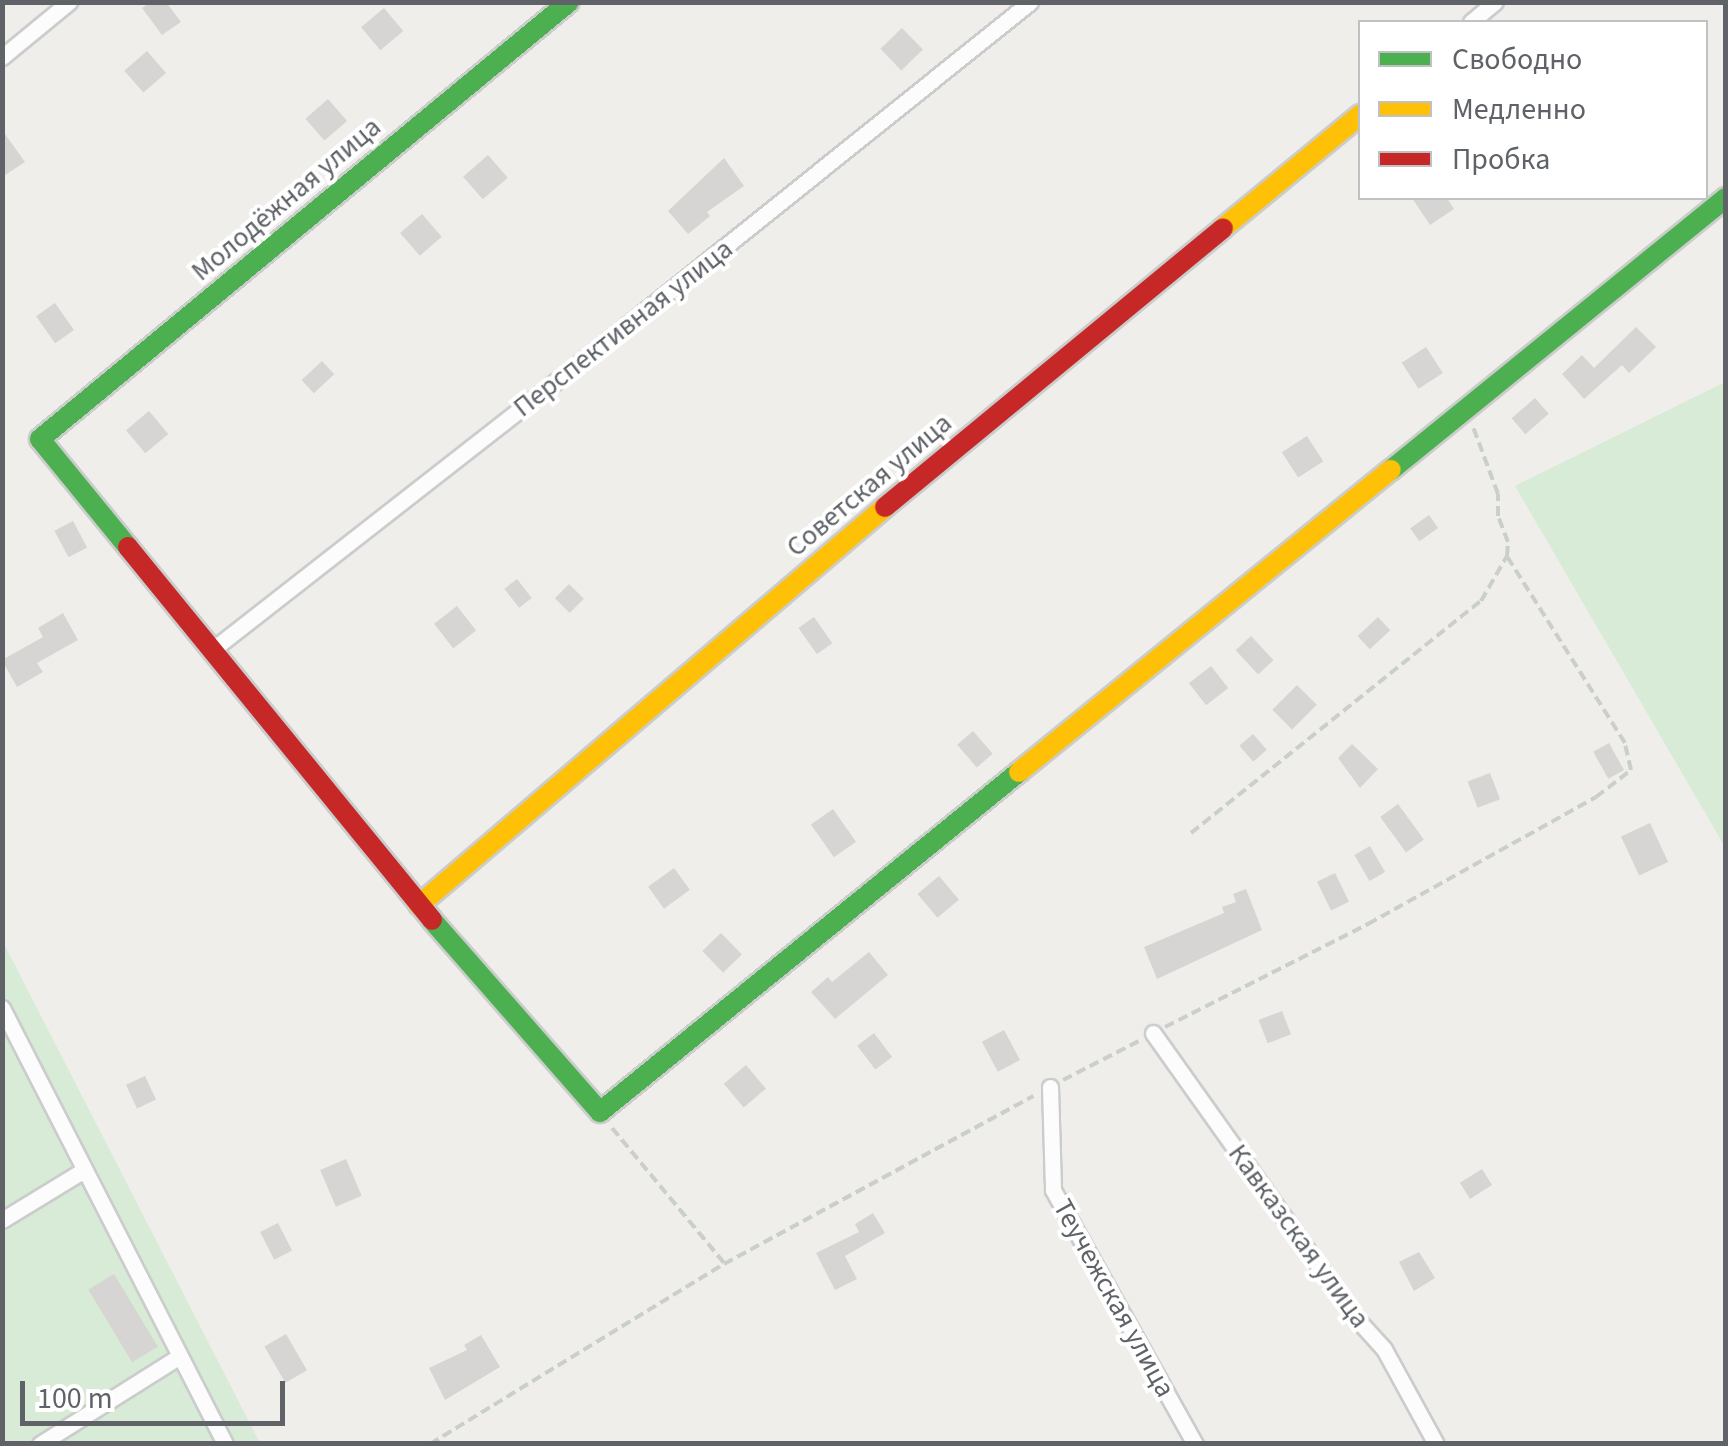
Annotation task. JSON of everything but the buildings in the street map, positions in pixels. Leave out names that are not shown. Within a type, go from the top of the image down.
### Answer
[{"type":"street","points":[[2,57],[69,2]]},
{"type":"street","name":"Молодёжная улица","points":[[212,650],[40,439],[569,2]]},
{"type":"street","name":"Перспективная улица","points":[[212,650],[602,346],[1030,2]]},
{"type":"street","points":[[1473,20],[1494,2]]},
{"type":"street","name":"Советская улица","points":[[419,904],[808,571],[1358,117]]},
{"type":"street","points":[[212,650],[419,904],[600,1112],[1726,198]]},
{"type":"street","points":[[2,1008],[225,1444]]},
{"type":"street","name":"Кавказская улица","points":[[1153,1033],[1355,1317],[1384,1349],[1436,1444]]},
{"type":"street","name":"Теучежская улица","points":[[1050,1087],[1054,1190],[1195,1444]]},
{"type":"street","points":[[2,1220],[84,1170]]},
{"type":"street","points":[[40,1444],[180,1356]]},
{"type":"path","points":[[430,1444],[724,1264],[1050,1087],[1384,915],[1596,797],[1630,770],[1626,743],[1508,556],[1498,494],[1466,406]]},
{"type":"path","points":[[1191,833],[1481,601],[1508,556]]},
{"type":"path","points":[[600,1112],[724,1264]]},
{"type":"green space","points":[[1725,382],[1725,847],[1515,486]]},
{"type":"green space","points":[[3,942],[260,1443],[3,1443]]},
{"type":"traffic: fast","points":[[128,547],[40,439],[569,2]]},
{"type":"traffic: fast","points":[[1391,470],[1726,198]]},
{"type":"traffic: fast","points":[[432,920],[600,1112],[1019,772]]},
{"type":"traffic: slow","points":[[1223,228],[1358,117]]},
{"type":"traffic: slow","points":[[1019,772],[1391,470]]},
{"type":"traffic: slow","points":[[419,905],[885,507]]},
{"type":"traffic: jam","points":[[885,507],[1223,228]]},
{"type":"traffic: jam","points":[[128,547],[432,920]]}]
